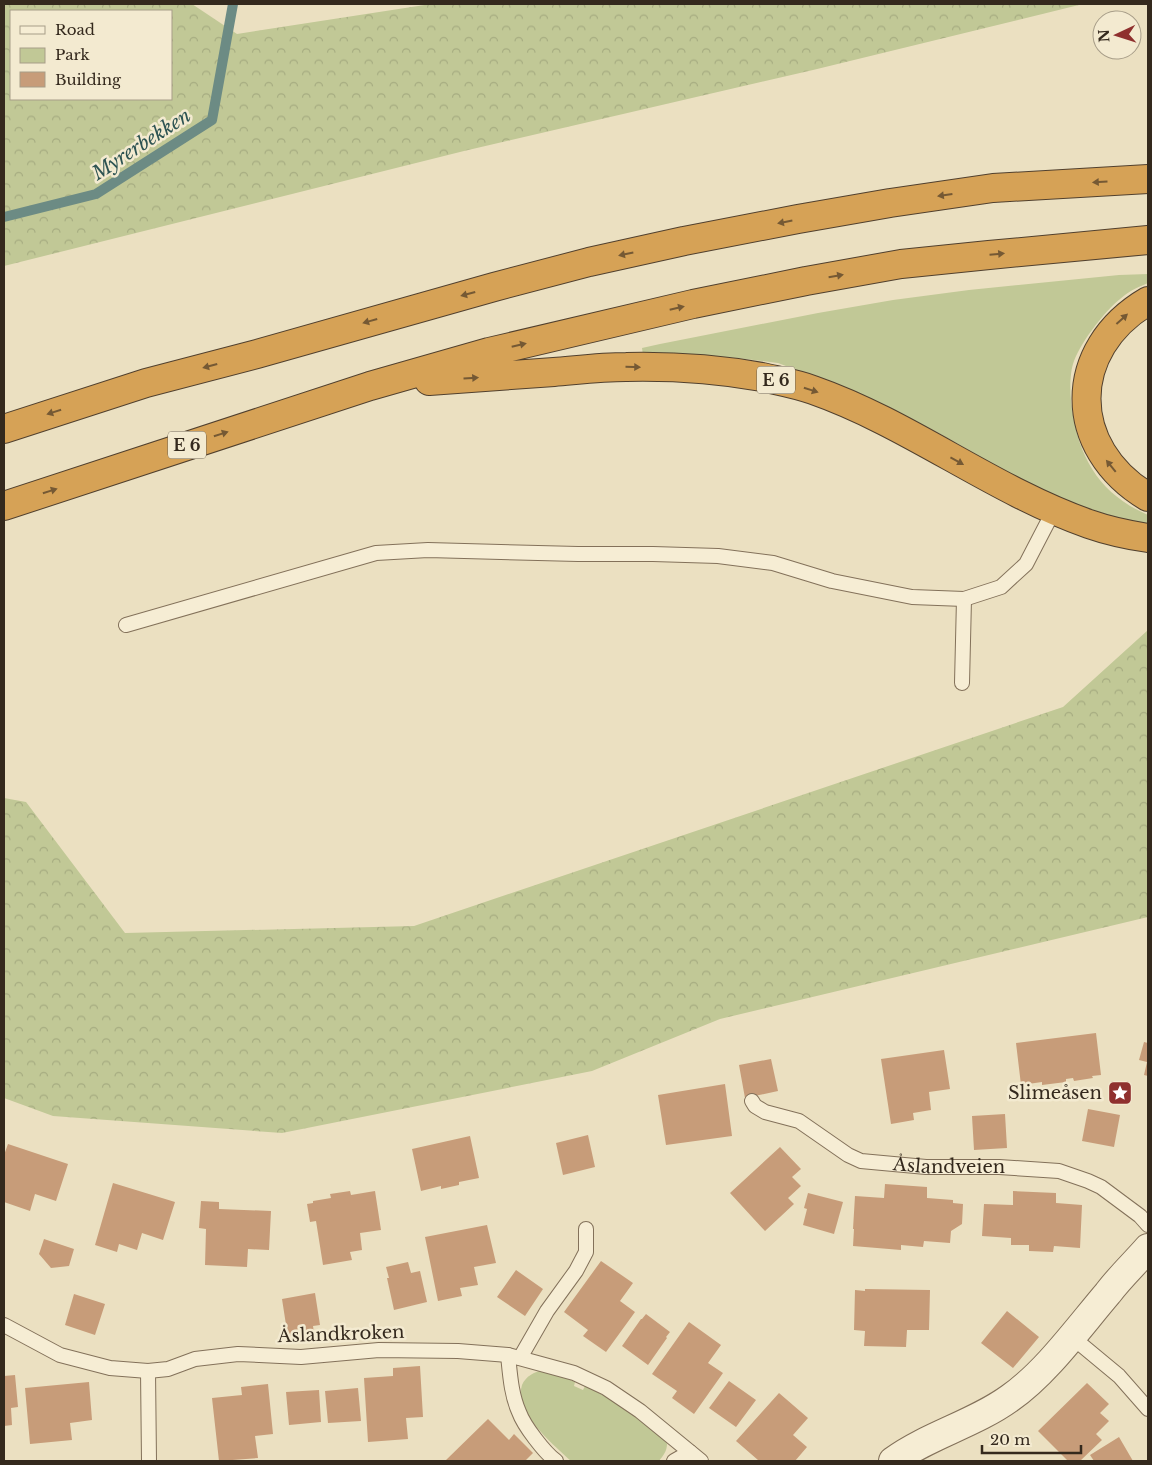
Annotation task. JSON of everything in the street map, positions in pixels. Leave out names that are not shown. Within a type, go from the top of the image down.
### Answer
[{"type":"highway","points":[[4,429],[146,383],[257,354],[494,287],[589,262],[684,241],[890,203],[993,188],[1148,179]]},
{"type":"highway","name":"E 6","points":[[4,506],[370,386],[498,350],[693,304],[900,264],[1148,240]]},
{"type":"highway","points":[[1148,301],[1114,327],[1100,348],[1093,363],[1089,379],[1087,406],[1092,429],[1100,450],[1119,475],[1148,497]]},
{"type":"highway","name":"E 6","points":[[370,386],[625,367],[677,367],[729,371],[781,381],[805,387],[846,403],[1054,510],[1122,534],[1148,538]]},
{"type":"street","points":[[893,1461],[921,1444],[984,1415],[1011,1398],[1034,1378],[1072,1337],[1110,1290],[1148,1248]]},
{"type":"lane","points":[[126,625],[376,553],[428,550],[718,556],[773,563],[832,581],[912,597],[964,600],[1001,587],[1026,564],[1054,510]]},
{"type":"lane","points":[[962,683],[964,600]]},
{"type":"lane","name":"Åslandveien","points":[[752,1101],[755,1106],[765,1112],[799,1121],[848,1156],[861,1161],[926,1167],[999,1167],[1059,1171],[1101,1187],[1140,1216],[1148,1225]]},
{"type":"lane","points":[[556,1461],[551,1458],[536,1440],[519,1414],[511,1384],[514,1357],[586,1252],[586,1229]]},
{"type":"lane","name":"Åslandkroken","points":[[4,1325],[60,1355],[110,1368],[148,1371],[168,1369],[195,1359],[238,1354],[301,1358],[379,1350],[458,1351],[514,1357],[574,1373],[606,1388],[640,1411],[701,1461]]},
{"type":"lane","points":[[1072,1337],[1119,1376],[1148,1409]]},
{"type":"lane","points":[[148,1371],[149,1461]]},
{"type":"lane","points":[[674,1461],[690,1452]]},
{"type":"green space","points":[[4,4],[192,4],[237,34],[431,4],[1083,4],[813,70],[464,151],[4,266]]},
{"type":"green space","points":[[1148,274],[1148,283],[1130,291],[1118,301],[1089,334],[1074,361],[1070,385],[1071,404],[1076,428],[1080,445],[1087,460],[1105,486],[1117,497],[1131,507],[1148,515],[1148,524],[1078,506],[994,465],[937,432],[847,389],[778,363],[689,355],[643,355],[642,348],[660,344],[893,300],[969,290],[1119,275]]},
{"type":"green space","points":[[1148,630],[1148,917],[720,1019],[592,1071],[282,1133],[53,1116],[4,1098],[4,798],[26,802],[125,933],[414,926],[1063,707]]},
{"type":"green space","points":[[543,1370],[575,1382],[574,1386],[583,1390],[585,1386],[617,1403],[656,1428],[667,1444],[666,1451],[659,1461],[571,1461],[537,1427],[523,1406],[522,1385],[531,1375]]},
{"type":"building","points":[[1096,1033],[1101,1075],[1074,1081],[1073,1078],[1066,1079],[1066,1082],[1042,1085],[1042,1082],[1021,1085],[1016,1043]]},
{"type":"building","points":[[1144,1042],[1148,1043],[1148,1076],[1144,1075],[1147,1062],[1139,1060]]},
{"type":"building","points":[[944,1050],[950,1089],[929,1092],[931,1110],[913,1113],[914,1120],[891,1124],[881,1059]]},
{"type":"building","points":[[771,1059],[778,1091],[745,1098],[739,1065]]},
{"type":"building","points":[[725,1084],[732,1136],[666,1145],[658,1095]]},
{"type":"building","points":[[1088,1109],[1120,1115],[1114,1147],[1082,1141]]},
{"type":"building","points":[[1005,1114],[1007,1148],[974,1150],[972,1116]]},
{"type":"building","points":[[588,1135],[595,1167],[563,1175],[556,1143]]},
{"type":"building","points":[[470,1136],[479,1178],[459,1182],[459,1185],[441,1189],[441,1186],[421,1191],[412,1149]]},
{"type":"building","points":[[8,1144],[68,1164],[56,1201],[35,1194],[30,1211],[4,1202],[4,1155]]},
{"type":"building","points":[[780,1147],[801,1169],[792,1177],[801,1186],[788,1198],[794,1204],[765,1231],[730,1193]]},
{"type":"building","points":[[113,1183],[175,1202],[163,1240],[142,1233],[137,1250],[119,1244],[117,1252],[95,1245]]},
{"type":"building","points":[[885,1184],[927,1187],[927,1198],[953,1200],[953,1203],[963,1204],[962,1224],[951,1231],[950,1243],[924,1241],[923,1247],[901,1245],[901,1250],[853,1246],[855,1196],[884,1198]]},
{"type":"building","points":[[350,1191],[351,1195],[375,1191],[381,1230],[360,1233],[362,1250],[350,1252],[352,1260],[323,1265],[316,1221],[310,1222],[307,1204],[331,1198],[330,1194]]},
{"type":"building","points":[[1013,1191],[1056,1193],[1056,1203],[1082,1205],[1080,1248],[1054,1246],[1053,1252],[1029,1251],[1029,1245],[1011,1245],[1011,1238],[982,1236],[984,1204],[1013,1205]]},
{"type":"building","points":[[808,1193],[843,1202],[834,1234],[803,1225],[807,1209],[804,1208]]},
{"type":"building","points":[[201,1201],[219,1202],[219,1209],[271,1211],[269,1250],[248,1249],[247,1267],[205,1265],[206,1229],[199,1228]]},
{"type":"building","points":[[487,1225],[496,1263],[474,1267],[478,1285],[460,1288],[462,1296],[438,1301],[425,1237]]},
{"type":"building","points":[[44,1239],[74,1249],[69,1266],[51,1268],[39,1254]]},
{"type":"building","points":[[601,1261],[633,1283],[620,1301],[635,1312],[606,1352],[583,1336],[588,1330],[564,1312]]},
{"type":"building","points":[[408,1262],[411,1273],[420,1271],[427,1302],[394,1310],[386,1267]]},
{"type":"building","points":[[516,1270],[543,1289],[525,1316],[497,1297]]},
{"type":"building","points":[[865,1289],[930,1290],[929,1330],[907,1330],[906,1347],[864,1346],[865,1331],[854,1330],[855,1290],[865,1291]]},
{"type":"building","points":[[315,1293],[320,1325],[313,1326],[315,1340],[289,1344],[282,1299]]},
{"type":"building","points":[[74,1294],[105,1304],[95,1335],[65,1325]]},
{"type":"building","points":[[1007,1311],[1039,1337],[1013,1368],[981,1343]]},
{"type":"building","points":[[646,1314],[670,1332],[648,1365],[622,1346]]},
{"type":"building","points":[[689,1322],[721,1345],[708,1363],[723,1373],[694,1414],[672,1398],[677,1391],[652,1374]]},
{"type":"building","points":[[420,1366],[423,1417],[406,1418],[408,1439],[368,1442],[364,1378],[393,1376],[393,1368]]},
{"type":"building","points":[[15,1375],[18,1407],[11,1408],[12,1425],[4,1426],[4,1376]]},
{"type":"building","points":[[729,1381],[756,1400],[736,1427],[709,1408]]},
{"type":"building","points":[[89,1382],[92,1420],[70,1423],[72,1440],[30,1444],[25,1388]]},
{"type":"building","points":[[1087,1383],[1109,1404],[1100,1413],[1109,1421],[1096,1434],[1102,1440],[1080,1461],[1068,1461],[1038,1431]]},
{"type":"building","points":[[268,1384],[273,1434],[255,1436],[258,1458],[219,1461],[212,1398],[242,1395],[241,1387]]},
{"type":"building","points":[[358,1388],[361,1421],[328,1423],[325,1391]]},
{"type":"building","points":[[319,1390],[321,1422],[289,1425],[286,1392]]},
{"type":"building","points":[[779,1393],[808,1418],[793,1435],[807,1447],[795,1461],[757,1461],[736,1441]]},
{"type":"building","points":[[488,1419],[509,1440],[514,1434],[533,1453],[525,1461],[445,1461]]},
{"type":"building","points":[[1119,1437],[1133,1461],[1094,1461],[1090,1455]]},
{"type":"waterway","name":"Myrerbekken","points":[[4,217],[96,194],[212,120],[233,4]]},
{"type":"place","name":"Slimeåsen","points":[[1120,1093]]}]
